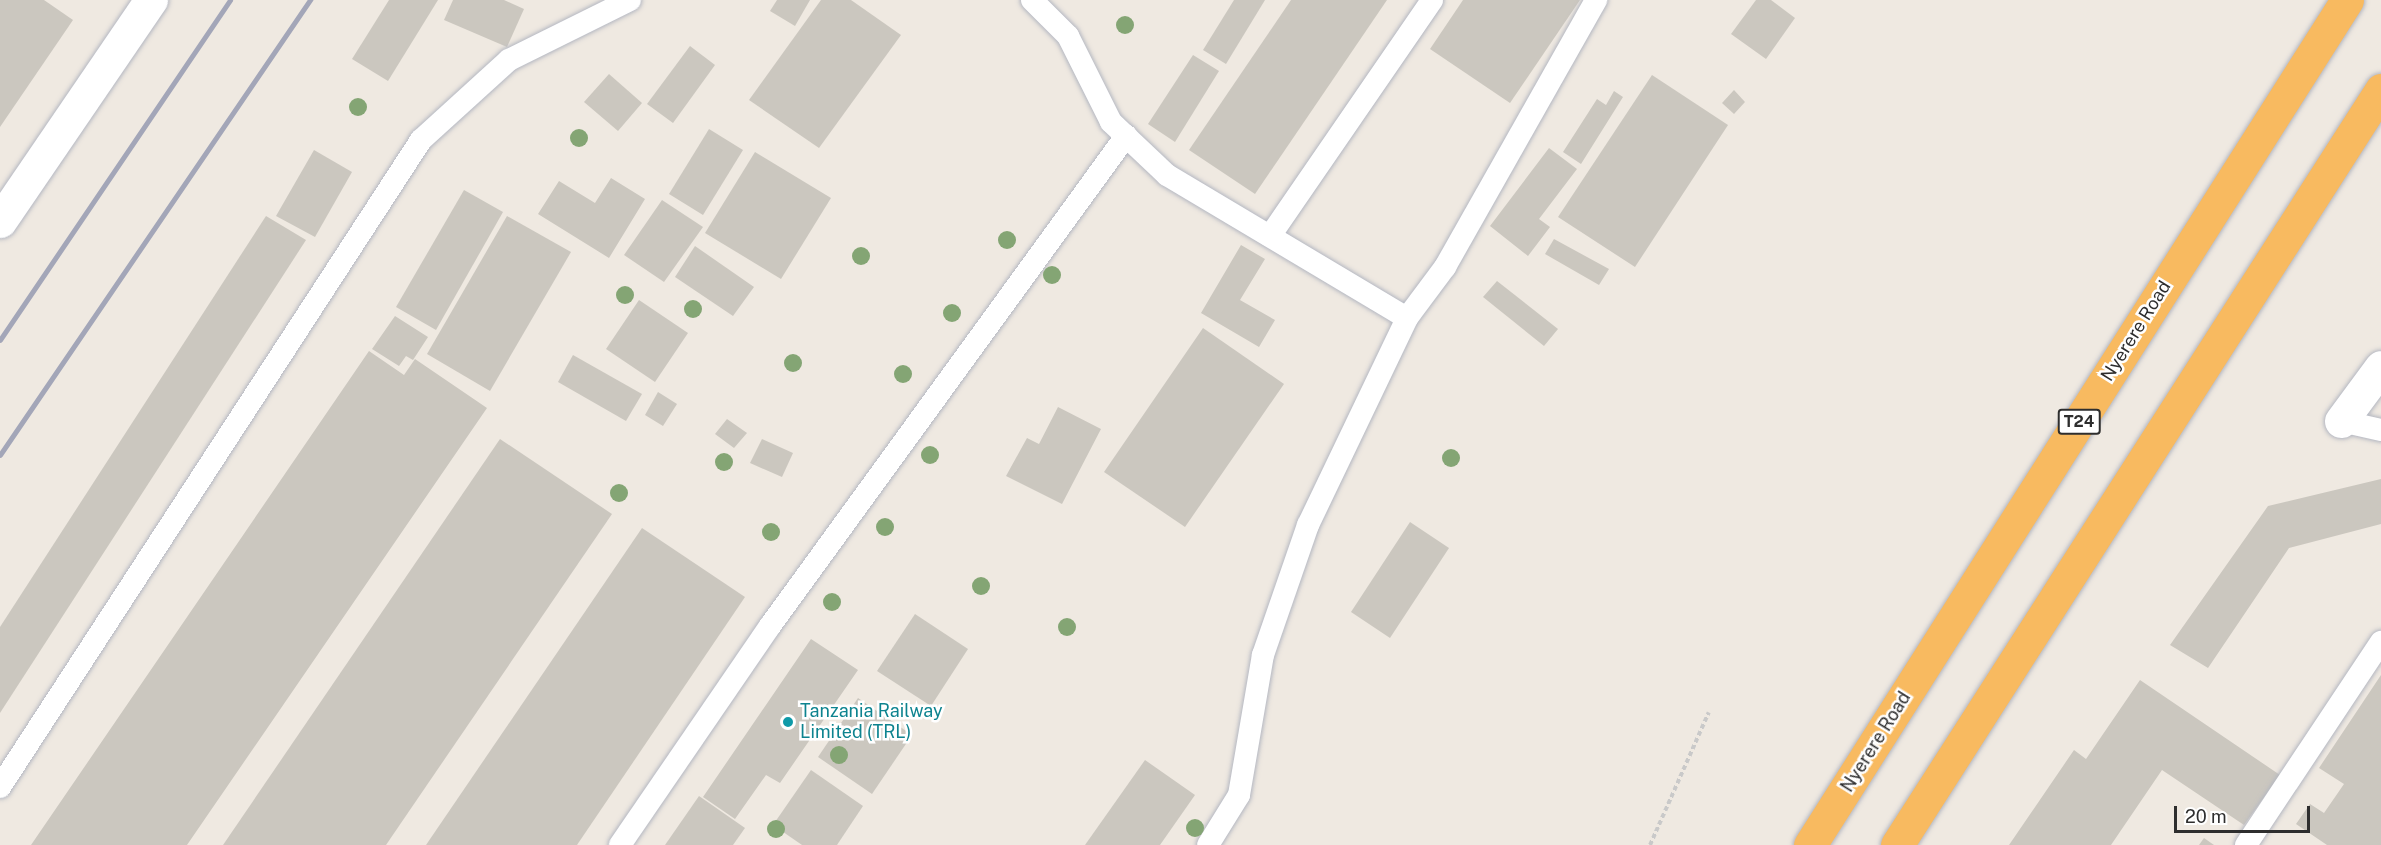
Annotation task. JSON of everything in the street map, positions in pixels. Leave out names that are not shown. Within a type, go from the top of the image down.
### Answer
[{"type":"highway","name":"Nyerere Road","points":[[1810,845],[2347,0]]},
{"type":"highway","points":[[1897,845],[2381,90]]},
{"type":"street","points":[[0,221],[150,0]]},
{"type":"street","points":[[2341,421],[2381,367]]},
{"type":"lane","points":[[0,787],[422,140],[508,60],[630,0]]},
{"type":"lane","points":[[1032,0],[1068,36],[1112,122],[1167,175],[1407,318]]},
{"type":"lane","points":[[1270,236],[1432,0]]},
{"type":"lane","points":[[1208,845],[1239,795],[1263,655],[1308,525],[1407,318],[1445,267],[1596,0]]},
{"type":"lane","points":[[621,845],[770,626],[1126,136]]},
{"type":"lane","points":[[2341,421],[2381,430]]},
{"type":"lane","points":[[2246,845],[2381,642]]},
{"type":"path","points":[[1650,845],[1709,712]]},
{"type":"building","points":[[0,0],[44,0],[73,20],[0,127]]},
{"type":"building","points":[[389,0],[438,0],[388,81],[352,59]]},
{"type":"building","points":[[453,0],[504,0],[524,9],[507,47],[444,20]]},
{"type":"building","points":[[777,0],[810,0],[795,26],[770,11]]},
{"type":"building","points":[[821,0],[851,0],[901,35],[819,148],[749,100]]},
{"type":"building","points":[[1234,0],[1265,0],[1226,64],[1203,50]]},
{"type":"building","points":[[1291,0],[1387,0],[1255,194],[1189,150]]},
{"type":"building","points":[[1463,0],[1580,0],[1510,103],[1430,49]]},
{"type":"building","points":[[1756,0],[1771,0],[1795,18],[1766,59],[1731,34]]},
{"type":"building","points":[[690,46],[715,65],[673,123],[647,104]]},
{"type":"building","points":[[1193,55],[1219,71],[1175,142],[1148,124]]},
{"type":"building","points":[[609,74],[642,103],[618,131],[584,102]]},
{"type":"building","points":[[1652,75],[1728,125],[1635,267],[1558,217]]},
{"type":"building","points":[[1734,90],[1745,102],[1734,114],[1722,103]]},
{"type":"building","points":[[1614,91],[1623,97],[1581,164],[1563,152],[1597,99],[1606,105]]},
{"type":"building","points":[[709,129],[743,150],[703,215],[669,194]]},
{"type":"building","points":[[1549,148],[1577,169],[1539,219],[1550,227],[1528,256],[1490,226]]},
{"type":"building","points":[[314,150],[352,172],[315,237],[276,216]]},
{"type":"building","points":[[755,152],[831,198],[781,279],[705,233]]},
{"type":"building","points":[[611,178],[645,199],[609,258],[538,214],[559,181],[595,203]]},
{"type":"building","points":[[464,190],[503,212],[436,330],[396,307]]},
{"type":"building","points":[[662,200],[703,227],[664,282],[624,255]]},
{"type":"building","points":[[266,216],[306,240],[0,713],[0,627]]},
{"type":"building","points":[[507,216],[571,252],[490,391],[427,354]]},
{"type":"building","points":[[1554,239],[1609,269],[1599,285],[1545,254]]},
{"type":"building","points":[[1241,245],[1265,259],[1240,300],[1275,320],[1259,347],[1201,313]]},
{"type":"building","points":[[695,246],[754,287],[733,316],[675,277]]},
{"type":"building","points":[[1497,281],[1558,329],[1544,346],[1483,297]]},
{"type":"building","points":[[639,300],[688,333],[655,382],[606,349]]},
{"type":"building","points":[[395,316],[428,337],[413,360],[406,356],[399,366],[372,349]]},
{"type":"building","points":[[1203,328],[1284,384],[1185,527],[1104,472]]},
{"type":"building","points":[[369,351],[404,375],[415,359],[487,408],[187,845],[31,845]]},
{"type":"building","points":[[573,355],[642,394],[626,421],[558,382]]},
{"type":"building","points":[[658,392],[677,404],[663,426],[645,415]]},
{"type":"building","points":[[1058,407],[1101,429],[1062,504],[1006,476],[1027,438],[1039,444]]},
{"type":"building","points":[[727,419],[747,433],[734,448],[715,434]]},
{"type":"building","points":[[500,439],[612,514],[386,845],[223,845]]},
{"type":"building","points":[[762,439],[793,453],[782,477],[750,463]]},
{"type":"building","points":[[2381,479],[2381,524],[2289,548],[2208,668],[2170,645],[2268,506]]},
{"type":"building","points":[[1410,522],[1449,548],[1390,638],[1351,612]]},
{"type":"building","points":[[642,528],[745,597],[577,845],[426,845]]},
{"type":"building","points":[[915,614],[968,649],[931,706],[877,671]]},
{"type":"building","name":"Tanzania Railway Limited (TRL)","points":[[811,639],[858,670],[780,783],[766,775],[735,819],[703,797]]},
{"type":"building","points":[[2381,675],[2381,845],[2327,845],[2296,824],[2310,804],[2324,813],[2344,784],[2319,768]]},
{"type":"building","points":[[2140,680],[2280,775],[2244,825],[2162,770],[2111,845],[2009,845],[2074,750],[2086,759]]},
{"type":"building","points":[[858,698],[912,735],[872,794],[818,757]]},
{"type":"building","points":[[1145,760],[1195,795],[1160,845],[1085,845]]},
{"type":"building","points":[[811,770],[863,806],[837,845],[802,845],[773,825]]},
{"type":"building","points":[[699,796],[745,828],[733,845],[665,845]]},
{"type":"building","points":[[2204,838],[2214,845],[2199,845]]},
{"type":"railway","points":[[0,340],[230,0]]},
{"type":"railway","points":[[0,455],[310,0]]},
{"type":"place","name":"Tanzania Railway Limited (TRL)","points":[[788,722]]}]
